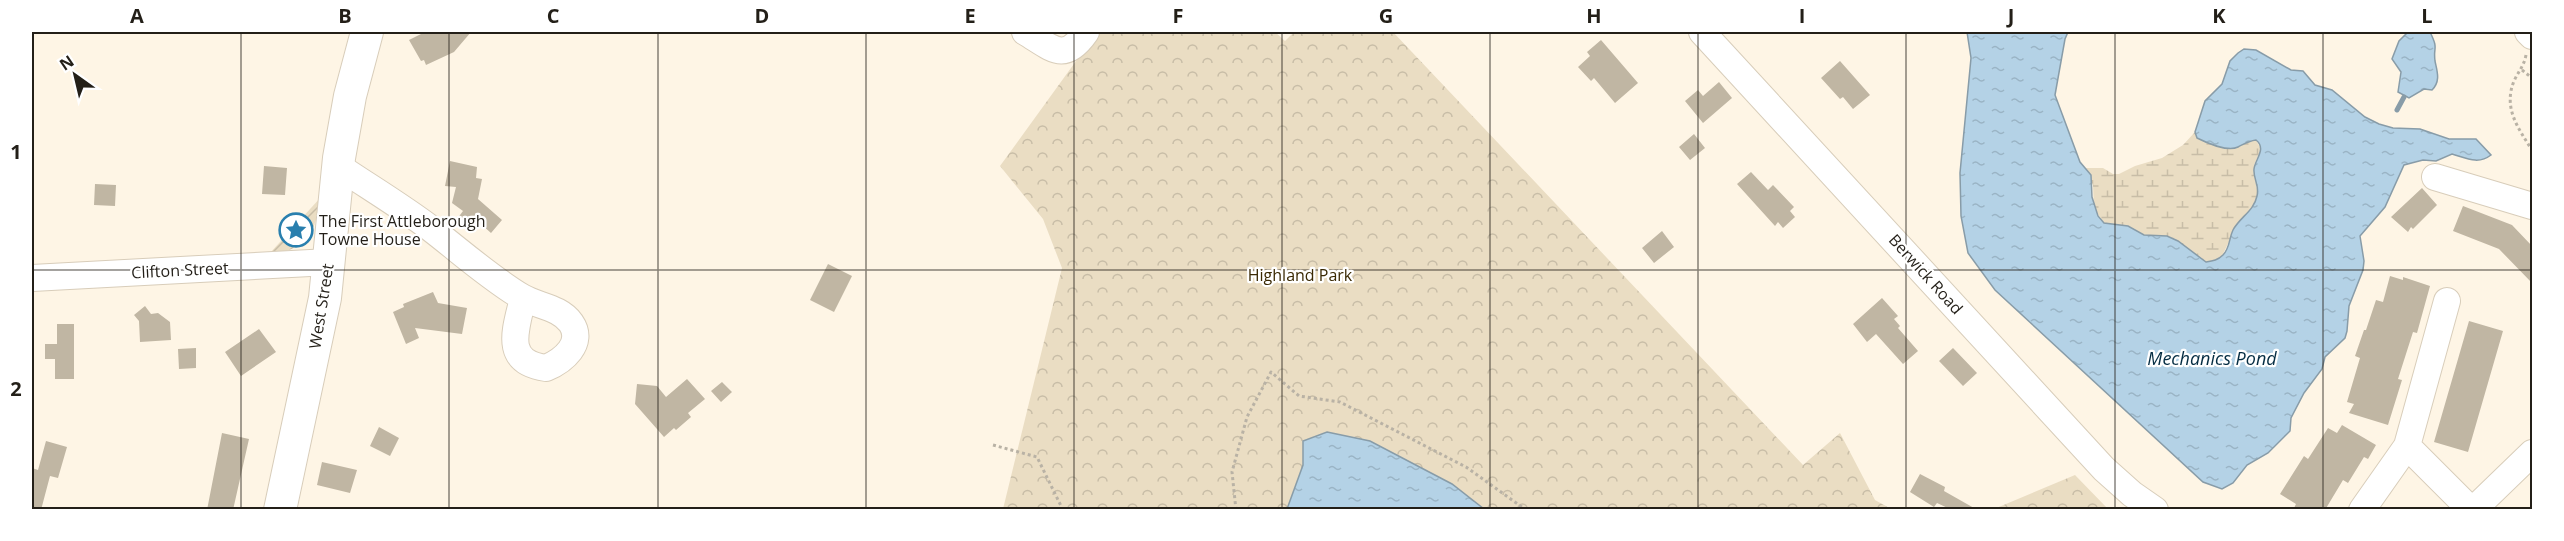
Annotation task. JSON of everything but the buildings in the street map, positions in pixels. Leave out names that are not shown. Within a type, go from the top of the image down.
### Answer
[{"type":"main road","name":"West Street","points":[[280,510],[325,298],[338,166],[350,96],[367,32]]},
{"type":"street","points":[[1025,32],[1057,51],[1067,51],[1077,45],[1086,32]]},
{"type":"street","name":"Berwick Road","points":[[1702,32],[2104,469],[2132,494],[2155,510]]},
{"type":"street","points":[[338,166],[422,222],[523,298]]},
{"type":"street","points":[[2435,177],[2532,206]]},
{"type":"street","name":"Clifton Street","points":[[32,278],[329,262]]},
{"type":"street","points":[[2362,510],[2407,446],[2447,301]]},
{"type":"street","points":[[2407,446],[2472,510],[2532,453]]},
{"type":"path","points":[[2529,38],[2522,70],[2510,94],[2510,105],[2512,116],[2532,150]]},
{"type":"path","points":[[2522,70],[2532,78]]},
{"type":"path","points":[[1236,510],[1232,472],[1247,417],[1271,372],[1299,396],[1340,402],[1466,467],[1526,510]]},
{"type":"path","points":[[993,446],[1037,457],[1063,510]]},
{"type":"green space","name":"Highland Park","points":[[1097,32],[1275,32],[1285,41],[1294,32],[1393,32],[1803,465],[1840,433],[1875,500],[1891,509],[1003,509],[1062,268],[1043,219],[1000,166]]},
{"type":"green space","points":[[2195,132],[2208,143],[2221,147],[2238,147],[2256,140],[2261,149],[2254,165],[2258,194],[2255,204],[2238,223],[2222,256],[2215,261],[2206,262],[2167,236],[2144,235],[2128,226],[2104,223],[2094,208],[2093,185],[2085,168],[2103,168],[2113,174],[2119,174],[2135,166],[2162,158],[2183,145]]},
{"type":"green space","points":[[321,197],[316,219],[307,237],[292,249],[270,253]]},
{"type":"green space","points":[[2075,475],[2108,509],[1994,509]]},
{"type":"water","name":"Mechanics Pond","points":[[1967,32],[2068,32],[2055,95],[2080,162],[2091,175],[2092,197],[2098,216],[2104,223],[2128,226],[2144,235],[2167,236],[2178,241],[2206,262],[2221,257],[2225,252],[2233,230],[2253,206],[2258,192],[2254,169],[2260,154],[2260,147],[2256,140],[2234,148],[2223,148],[2197,138],[2195,132],[2205,101],[2222,84],[2230,61],[2244,49],[2256,50],[2291,70],[2303,71],[2315,85],[2332,90],[2365,117],[2379,124],[2393,128],[2420,129],[2449,139],[2476,139],[2491,155],[2477,160],[2452,154],[2436,161],[2423,160],[2404,165],[2385,207],[2360,236],[2363,270],[2349,306],[2345,338],[2325,357],[2322,369],[2304,393],[2291,418],[2290,431],[2268,453],[2247,465],[2233,483],[2222,489],[2203,482],[1995,290],[1968,253],[1961,216],[1960,173],[1971,58]]},
{"type":"water","points":[[2408,32],[2430,32],[2435,45],[2438,76],[2437,83],[2432,90],[2424,89],[2409,98],[2398,92],[2401,72],[2392,59],[2399,41]]},
{"type":"water","points":[[1327,432],[1370,441],[1452,484],[1484,509],[1287,509],[1303,465],[1303,441]]},
{"type":"waterway","points":[[2397,110],[2404,97]]},
{"type":"place","name":"The First Attleborough Towne House","points":[[296,230]]}]
